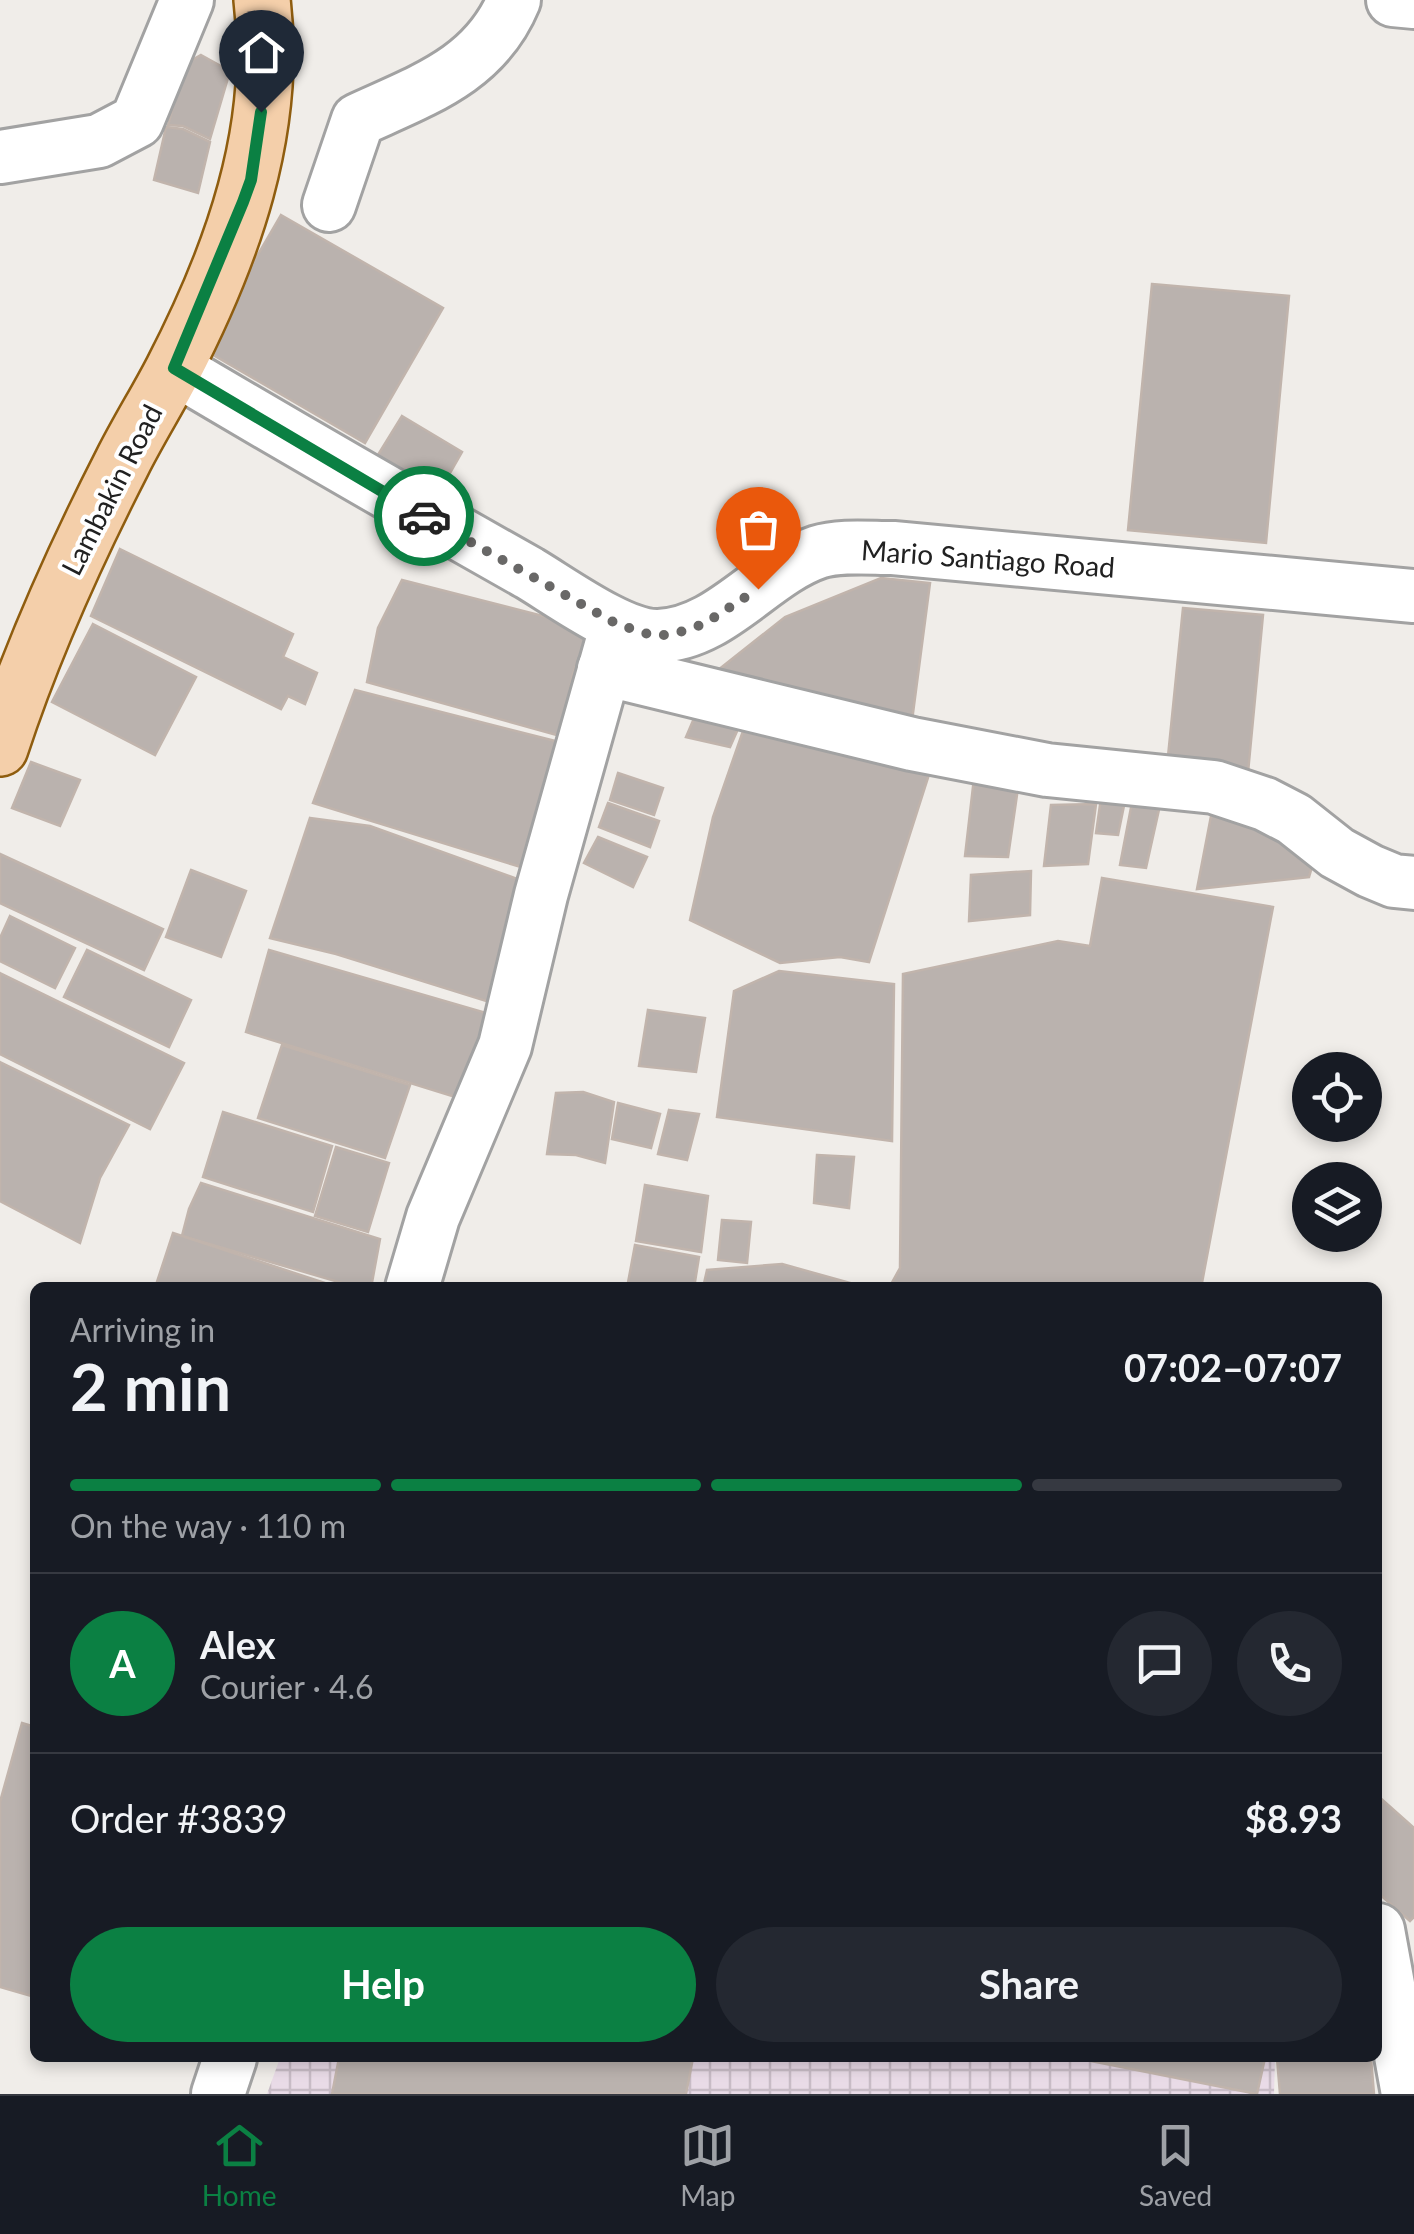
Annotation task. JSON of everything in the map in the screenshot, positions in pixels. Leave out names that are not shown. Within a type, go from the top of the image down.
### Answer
[{"type":"main road","name":"Lambakin Road","points":[[0,748],[77,554],[174,368],[229,242],[251,180],[264,82],[262,0]]},
{"type":"street","points":[[0,156],[100,140],[137,121],[187,0]]},
{"type":"street","points":[[329,205],[358,120],[468,66],[506,21],[514,0]]},
{"type":"street","points":[[1395,0],[1414,2]]},
{"type":"street","name":"Mario Santiago Road","points":[[174,368],[416,511],[611,646],[704,624],[818,552],[856,548],[893,548],[1414,596]]},
{"type":"street","points":[[414,1282],[433,1218],[505,1046],[541,894],[611,646],[912,744],[1047,770],[1214,787],[1266,804],[1294,819],[1337,853],[1370,870],[1394,881],[1414,883]]},
{"type":"street","points":[[1382,1930],[1414,1958]]},
{"type":"street","points":[[1382,1949],[1408,2094]]},
{"type":"street","points":[[218,2094],[229,2062]]},
{"type":"shaded area","points":[[279,2062],[1275,2062],[1274,2094],[267,2094]]},
{"type":"building","points":[[201,55],[230,71],[210,139],[183,126],[168,125],[185,64]]},
{"type":"building","points":[[166,127],[183,129],[210,142],[198,193],[154,180]]},
{"type":"building","points":[[281,215],[443,308],[365,443],[203,349]]},
{"type":"building","points":[[1152,284],[1289,296],[1266,543],[1128,530]]},
{"type":"building","points":[[402,416],[462,452],[438,494],[376,458]]},
{"type":"building","points":[[120,549],[293,634],[283,657],[317,673],[305,704],[288,696],[281,709],[91,616]]},
{"type":"building","points":[[881,578],[930,583],[910,736],[698,686],[785,617]]},
{"type":"building","points":[[402,580],[590,628],[573,674],[560,736],[367,682],[378,628]]},
{"type":"building","points":[[1183,608],[1263,615],[1247,783],[1166,776]]},
{"type":"building","points":[[93,624],[196,677],[155,755],[52,702]]},
{"type":"building","points":[[355,690],[559,742],[524,868],[313,803]]},
{"type":"building","points":[[701,702],[745,713],[730,747],[686,737]]},
{"type":"building","points":[[750,711],[933,762],[869,962],[840,957],[780,963],[690,920],[713,817]]},
{"type":"building","points":[[31,762],[80,780],[60,826],[12,808]]},
{"type":"building","points":[[618,773],[663,788],[654,815],[610,800]]},
{"type":"building","points":[[974,778],[1019,781],[1008,857],[965,856]]},
{"type":"building","points":[[1102,791],[1127,791],[1118,835],[1096,833]]},
{"type":"building","points":[[1134,792],[1162,796],[1146,868],[1120,865]]},
{"type":"building","points":[[608,803],[659,821],[650,847],[599,827]]},
{"type":"building","points":[[1096,804],[1088,864],[1044,866],[1051,805]]},
{"type":"building","points":[[1212,811],[1318,846],[1309,877],[1197,889]]},
{"type":"building","points":[[310,818],[370,826],[526,882],[502,1006],[336,954],[270,938]]},
{"type":"building","points":[[598,837],[647,857],[633,887],[584,863]]},
{"type":"building","points":[[0,854],[163,929],[144,970],[0,903]]},
{"type":"building","points":[[191,870],[246,891],[221,957],[166,937]]},
{"type":"building","points":[[1031,871],[1030,915],[969,921],[971,875]]},
{"type":"building","points":[[1102,878],[1273,907],[1202,1282],[892,1282],[900,1268],[903,974],[1058,941],[1090,946]]},
{"type":"building","points":[[10,916],[75,948],[55,988],[0,961],[0,938]]},
{"type":"building","points":[[87,950],[191,1000],[169,1047],[64,997]]},
{"type":"building","points":[[269,950],[500,1017],[468,1101],[246,1032]]},
{"type":"building","points":[[779,971],[894,984],[892,1141],[717,1117],[734,991]]},
{"type":"building","points":[[0,973],[184,1063],[150,1129],[0,1054]]},
{"type":"building","points":[[648,1010],[705,1018],[696,1072],[639,1066]]},
{"type":"building","points":[[282,1045],[410,1085],[385,1158],[258,1118]]},
{"type":"building","points":[[0,1062],[129,1125],[100,1178],[80,1243],[0,1201]]},
{"type":"building","points":[[583,1092],[614,1102],[605,1163],[576,1155],[547,1154],[556,1093]]},
{"type":"building","points":[[618,1103],[660,1114],[651,1148],[612,1139]]},
{"type":"building","points":[[669,1110],[699,1114],[687,1160],[658,1154]]},
{"type":"building","points":[[223,1112],[332,1146],[313,1212],[203,1177]]},
{"type":"building","points":[[336,1147],[389,1163],[368,1232],[315,1216]]},
{"type":"building","points":[[817,1155],[854,1157],[849,1208],[814,1203]]},
{"type":"building","points":[[201,1183],[380,1239],[372,1282],[339,1282],[182,1236]]},
{"type":"building","points":[[645,1185],[708,1196],[701,1252],[636,1241]]},
{"type":"building","points":[[722,1220],[751,1222],[747,1263],[718,1260]]},
{"type":"building","points":[[173,1233],[322,1282],[157,1282]]},
{"type":"building","points":[[635,1245],[699,1257],[695,1282],[628,1282]]},
{"type":"building","points":[[782,1264],[846,1282],[704,1282],[707,1270]]},
{"type":"building","points":[[22,1723],[30,1725],[30,1996],[0,1987],[0,1802]]},
{"type":"building","points":[[1382,1800],[1414,1828],[1414,1917],[1410,1921],[1382,1896]]},
{"type":"building","points":[[338,2062],[692,2062],[686,2094],[332,2094]]},
{"type":"building","points":[[1096,2062],[1264,2062],[1257,2094]]},
{"type":"building","points":[[1277,2062],[1371,2062],[1374,2094],[1280,2094]]},
{"type":"way so far","points":[[424,516],[635,632],[654,636],[674,634],[704,624],[758,589]]},
{"type":"route","points":[[261,112],[251,180],[236,225],[174,368],[424,516]]}]
